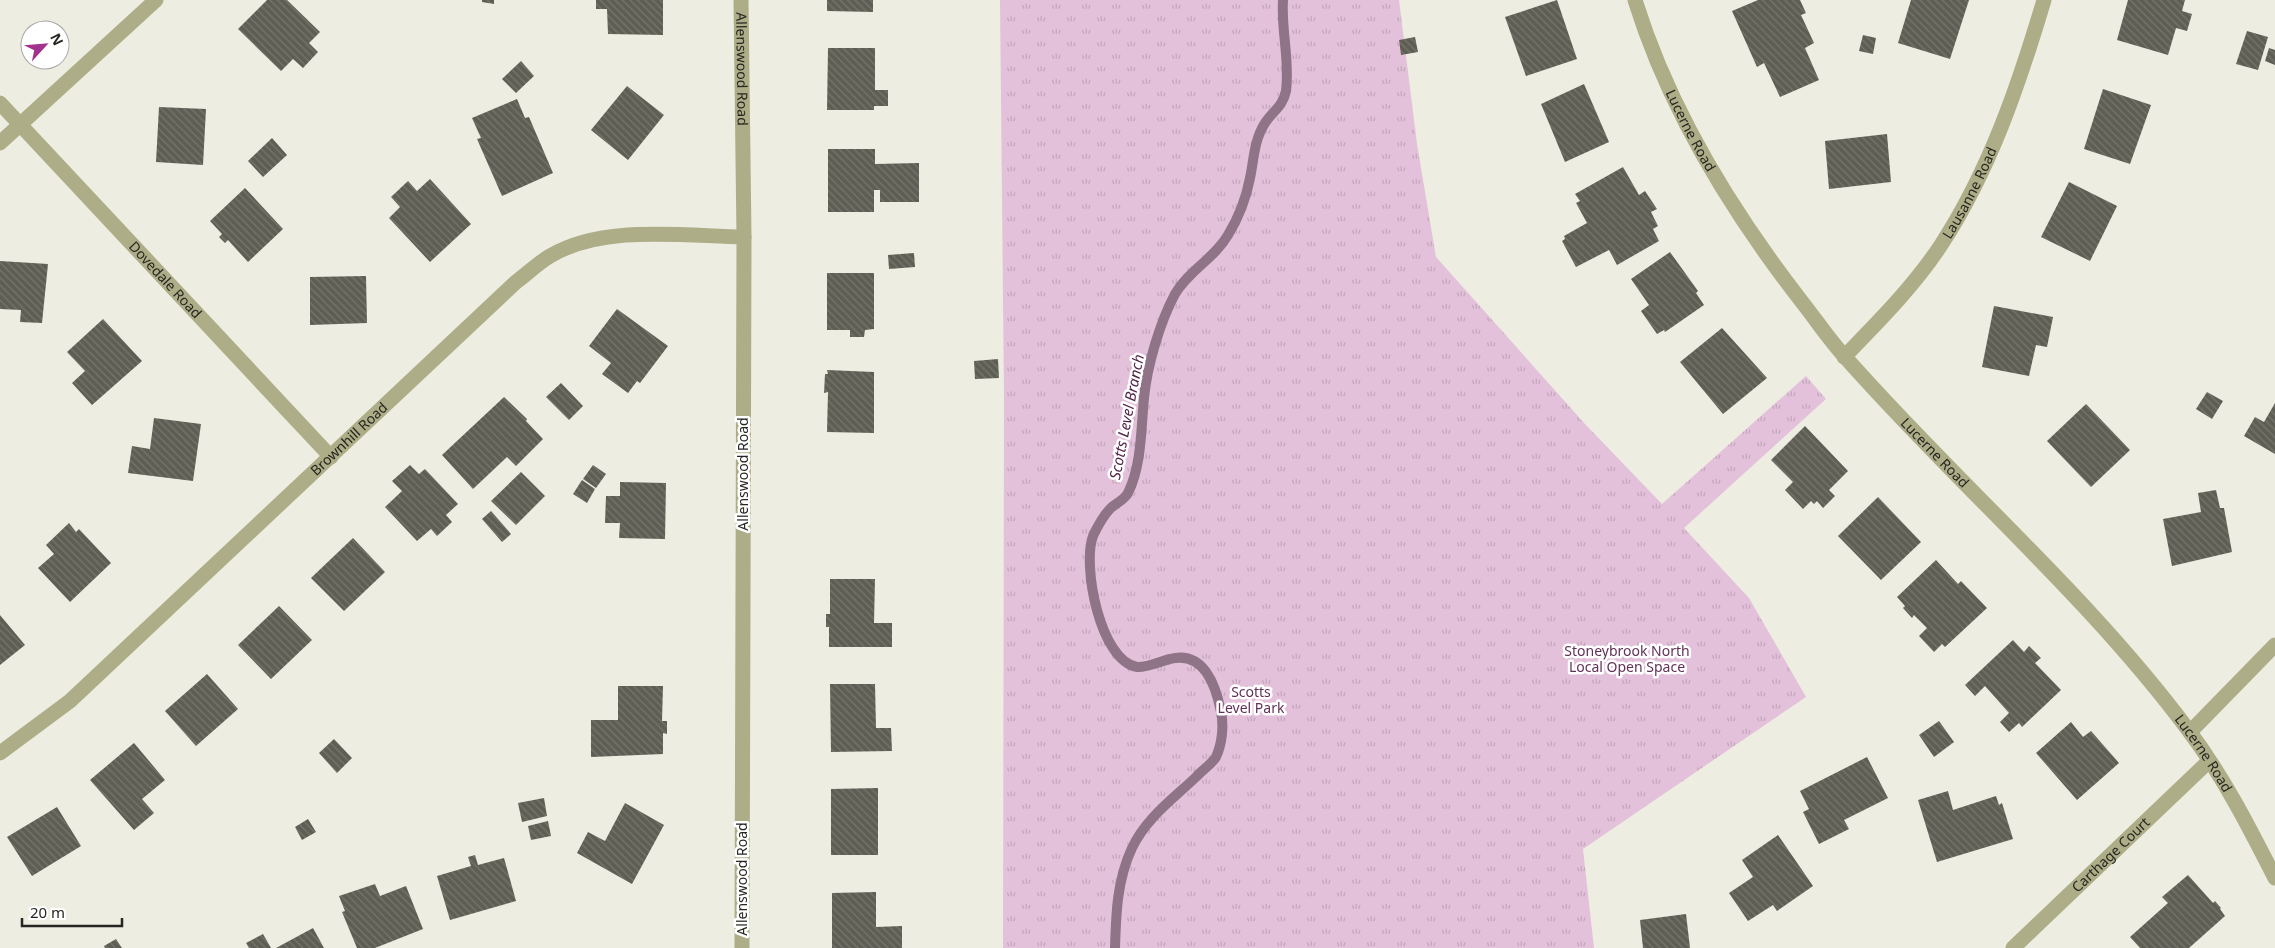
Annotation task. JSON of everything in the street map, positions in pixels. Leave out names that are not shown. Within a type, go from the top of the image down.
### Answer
[{"type":"street","points":[[0,143],[156,0]]},
{"type":"street","name":"Allenswood Road","points":[[741,0],[744,237],[742,948]]},
{"type":"street","name":"Lucerne Road","points":[[1635,0],[1644,28],[1678,108],[1715,176],[1769,259],[1844,357],[1902,420],[2032,551],[2122,647],[2190,732],[2239,807],[2275,878]]},
{"type":"street","name":"Lausanne Road","points":[[1844,357],[1900,299],[1946,236],[1975,184],[2010,107],[2044,0]]},
{"type":"street","name":"Dovedale Road","points":[[0,104],[331,457]]},
{"type":"street","name":"Brownhill Road","points":[[0,753],[70,701],[516,282],[550,256],[585,241],[622,235],[744,237]]},
{"type":"street","points":[[2190,732],[2275,645]]},
{"type":"street","name":"Carthage Court","points":[[2013,948],[2209,761]]},
{"type":"green space","name":"Scotts Level Park","points":[[1000,0],[1399,0],[1417,144],[1436,257],[1585,424],[1662,504],[1806,376],[1826,399],[1684,528],[1749,598],[1806,697],[1583,849],[1594,948],[1003,948],[1004,397]]},
{"type":"building","points":[[267,0],[287,0],[320,32],[309,43],[318,52],[303,68],[293,59],[281,71],[238,29]]},
{"type":"building","points":[[482,0],[494,0],[494,4],[482,2]]},
{"type":"building","points":[[596,0],[663,0],[663,35],[608,34],[607,9],[596,9]]},
{"type":"building","points":[[827,0],[873,0],[873,12],[827,11]]},
{"type":"building","points":[[1557,0],[1577,59],[1526,76],[1505,17]]},
{"type":"building","points":[[1758,0],[1800,0],[1806,13],[1801,15],[1814,43],[1805,48],[1819,80],[1780,97],[1764,63],[1757,67],[1732,11]]},
{"type":"building","points":[[1911,0],[1969,0],[1950,59],[1898,43]]},
{"type":"building","points":[[2128,0],[2185,0],[2182,11],[2192,14],[2187,31],[2176,28],[2168,55],[2117,40]]},
{"type":"building","points":[[2247,31],[2268,37],[2258,70],[2236,64]]},
{"type":"building","points":[[1863,35],[1876,38],[1873,54],[1859,51]]},
{"type":"building","points":[[1415,37],[1418,52],[1401,55],[1399,40]]},
{"type":"building","points":[[828,48],[875,48],[875,90],[888,90],[888,106],[874,106],[874,110],[827,110]]},
{"type":"building","points":[[2269,48],[2275,50],[2275,65],[2265,61]]},
{"type":"building","points":[[521,61],[534,76],[516,93],[502,79]]},
{"type":"building","points":[[1584,84],[1609,142],[1565,162],[1541,104]]},
{"type":"building","points":[[627,86],[664,115],[628,160],[591,130]]},
{"type":"building","points":[[2103,89],[2151,105],[2130,164],[2084,149]]},
{"type":"building","points":[[517,99],[525,118],[529,117],[553,173],[502,196],[477,139],[481,138],[472,118]]},
{"type":"building","points":[[159,107],[206,109],[203,165],[156,162]]},
{"type":"building","points":[[1887,134],[1891,182],[1829,189],[1825,141]]},
{"type":"building","points":[[272,138],[287,155],[263,177],[248,161]]},
{"type":"building","points":[[828,149],[875,149],[875,164],[919,163],[919,202],[880,202],[880,190],[874,190],[874,212],[828,212]]},
{"type":"building","points":[[1623,167],[1639,195],[1645,191],[1657,209],[1651,212],[1658,226],[1653,229],[1659,241],[1617,265],[1609,250],[1576,267],[1562,241],[1565,239],[1564,236],[1587,223],[1576,203],[1580,201],[1575,194]]},
{"type":"building","points":[[430,179],[471,224],[430,262],[389,218],[400,207],[391,197],[408,181],[417,191]]},
{"type":"building","points":[[2069,182],[2117,206],[2090,261],[2041,237]]},
{"type":"building","points":[[245,188],[283,229],[248,262],[228,240],[225,243],[219,237],[222,234],[210,221]]},
{"type":"building","points":[[1670,252],[1698,291],[1696,293],[1704,305],[1665,332],[1664,330],[1657,334],[1641,311],[1649,305],[1631,279]]},
{"type":"building","points":[[914,253],[915,267],[889,269],[888,255]]},
{"type":"building","points":[[0,261],[48,264],[42,323],[20,322],[21,310],[0,309]]},
{"type":"building","points":[[827,273],[874,273],[874,329],[865,330],[864,337],[850,337],[850,330],[827,330]]},
{"type":"building","points":[[366,276],[367,323],[310,325],[310,277]]},
{"type":"building","points":[[1994,306],[2053,317],[2047,347],[2036,345],[2029,376],[1982,367]]},
{"type":"building","points":[[617,309],[668,346],[640,383],[637,381],[628,393],[602,374],[611,363],[589,346]]},
{"type":"building","points":[[103,319],[142,361],[92,405],[72,383],[85,371],[67,352]]},
{"type":"building","points":[[1722,328],[1767,378],[1723,414],[1680,362]]},
{"type":"building","points":[[998,359],[999,378],[975,379],[974,361]]},
{"type":"building","points":[[827,370],[874,372],[874,433],[827,432],[828,392],[824,393],[825,374],[828,374]]},
{"type":"building","points":[[561,383],[583,406],[569,420],[546,397]]},
{"type":"building","points":[[2207,392],[2223,401],[2212,419],[2196,409]]},
{"type":"building","points":[[504,397],[527,419],[526,421],[543,439],[516,466],[507,457],[473,489],[442,455]]},
{"type":"building","points":[[2275,403],[2275,454],[2244,436],[2255,417],[2264,422]]},
{"type":"building","points":[[2086,404],[2130,450],[2091,487],[2047,441]]},
{"type":"building","points":[[154,418],[201,424],[193,481],[128,473],[132,446],[150,449]]},
{"type":"building","points":[[1805,426],[1848,471],[1829,490],[1835,496],[1823,508],[1817,501],[1814,504],[1811,501],[1803,509],[1785,490],[1793,482],[1771,460]]},
{"type":"building","points":[[410,465],[419,474],[425,469],[458,504],[446,515],[452,522],[437,536],[431,529],[417,541],[385,507],[402,491],[392,481]]},
{"type":"building","points":[[593,465],[606,474],[596,488],[583,479]]},
{"type":"building","points":[[521,472],[545,496],[516,525],[491,501]]},
{"type":"building","points":[[582,480],[595,489],[587,503],[573,494]]},
{"type":"building","points":[[620,482],[666,483],[665,539],[619,538],[620,523],[605,523],[606,496],[620,496]]},
{"type":"building","points":[[2216,490],[2220,508],[2224,508],[2232,552],[2172,566],[2163,519],[2201,512],[2198,493]]},
{"type":"building","points":[[1878,497],[1921,542],[1881,580],[1838,536]]},
{"type":"building","points":[[491,511],[511,534],[502,542],[482,519]]},
{"type":"building","points":[[69,523],[76,532],[79,529],[111,563],[70,602],[38,568],[54,554],[46,545]]},
{"type":"building","points":[[353,538],[385,572],[344,611],[311,578]]},
{"type":"building","points":[[1936,560],[1958,584],[1961,581],[1987,608],[1945,647],[1942,644],[1934,652],[1919,636],[1927,628],[1914,615],[1912,618],[1903,608],[1905,606],[1897,597]]},
{"type":"building","points":[[830,579],[875,579],[874,623],[892,623],[892,647],[829,647],[829,627],[826,627],[826,614],[830,614]]},
{"type":"building","points":[[279,606],[312,640],[271,679],[238,645]]},
{"type":"building","points":[[0,615],[25,645],[0,665]]},
{"type":"building","points":[[2013,640],[2024,652],[2029,646],[2041,658],[2035,663],[2061,690],[2022,727],[2019,723],[2009,732],[2000,722],[2009,713],[1985,686],[1975,696],[1965,685]]},
{"type":"building","points":[[207,674],[238,709],[196,746],[165,711]]},
{"type":"building","points":[[830,684],[875,684],[876,728],[891,728],[892,751],[831,752]]},
{"type":"building","points":[[618,686],[663,686],[662,721],[667,721],[667,734],[663,733],[663,754],[591,757],[591,720],[618,720]]},
{"type":"building","points":[[1939,721],[1954,742],[1934,757],[1919,735]]},
{"type":"building","points":[[2071,722],[2083,737],[2091,731],[2119,763],[2077,800],[2036,753]]},
{"type":"building","points":[[334,739],[352,758],[337,773],[319,753]]},
{"type":"building","points":[[134,743],[165,780],[142,799],[154,813],[134,830],[90,780]]},
{"type":"building","points":[[1867,757],[1888,798],[1844,820],[1849,829],[1819,844],[1803,812],[1809,809],[1800,791]]},
{"type":"building","points":[[878,788],[878,855],[831,855],[831,789]]},
{"type":"building","points":[[1948,791],[1953,810],[1996,796],[1999,805],[2002,803],[2013,839],[1937,862],[1918,800]]},
{"type":"building","points":[[544,798],[547,816],[522,822],[518,803]]},
{"type":"building","points":[[625,803],[664,825],[632,884],[577,853],[588,832],[605,841]]},
{"type":"building","points":[[57,807],[81,846],[32,876],[7,837]]},
{"type":"building","points":[[308,819],[316,832],[302,840],[295,827]]},
{"type":"building","points":[[548,821],[551,836],[531,840],[528,826]]},
{"type":"building","points":[[1778,835],[1813,886],[1777,911],[1773,905],[1748,921],[1729,893],[1753,877],[1742,860]]},
{"type":"building","points":[[475,855],[478,865],[504,858],[516,901],[450,920],[437,876],[471,866],[468,857]]},
{"type":"building","points":[[2188,875],[2213,903],[2215,901],[2225,916],[2189,948],[2140,948],[2130,937],[2168,903],[2162,897]]},
{"type":"building","points":[[375,884],[380,896],[406,886],[423,929],[375,948],[357,948],[342,912],[345,911],[339,896]]},
{"type":"building","points":[[876,892],[876,927],[902,926],[902,948],[832,948],[832,893]]},
{"type":"building","points":[[1686,914],[1690,948],[1643,948],[1640,920]]},
{"type":"building","points":[[313,928],[324,948],[276,948]]},
{"type":"building","points":[[263,934],[271,948],[249,948],[246,943]]},
{"type":"building","points":[[116,939],[122,948],[105,948],[104,946]]},
{"type":"waterway","name":"Scotts Level Branch","points":[[1115,948],[1120,885],[1132,848],[1152,818],[1214,760],[1221,741],[1222,723],[1216,691],[1212,681],[1200,665],[1192,660],[1182,658],[1137,667],[1124,661],[1113,648],[1104,631],[1092,589],[1090,550],[1093,536],[1101,520],[1112,507],[1127,495],[1133,482],[1138,458],[1148,372],[1159,331],[1169,305],[1187,278],[1216,251],[1232,228],[1242,208],[1261,129],[1285,96],[1287,68],[1283,0]]},
{"type":"park label","name":"Stoneybrook North Local Open Space","points":[[1627,660]]}]
